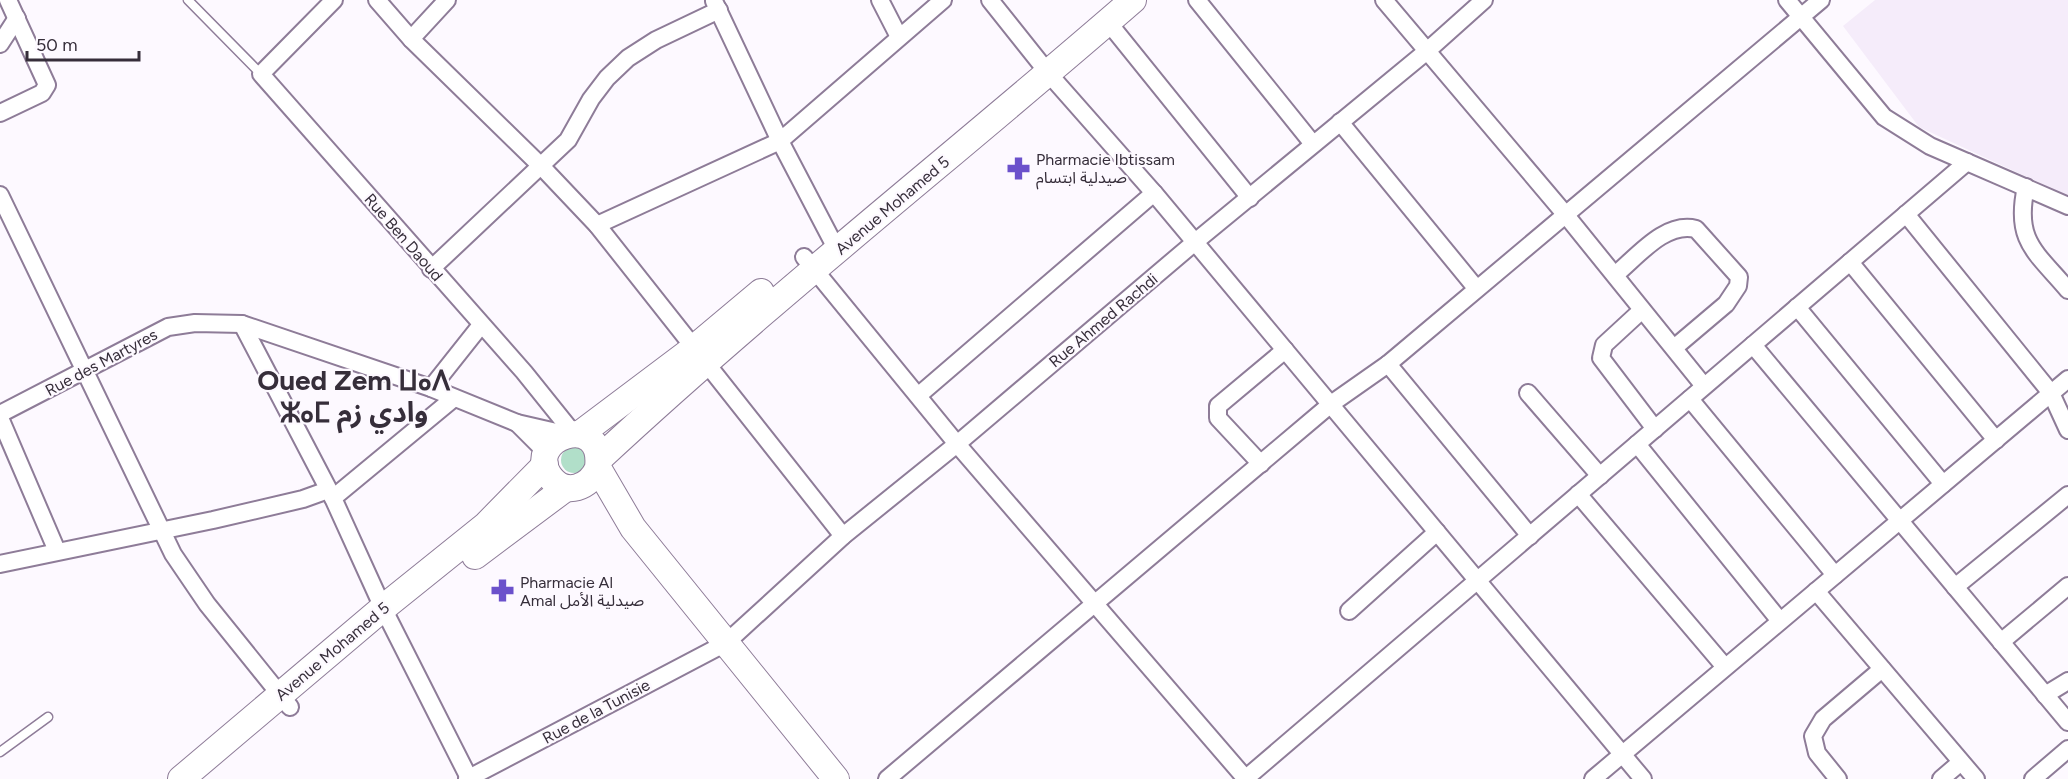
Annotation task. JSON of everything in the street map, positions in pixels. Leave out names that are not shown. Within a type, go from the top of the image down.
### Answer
[{"type":"main road","name":"Avenue Mohamed 5","points":[[645,401],[1044,68],[1108,11],[1133,0]]},
{"type":"main road","points":[[491,532],[545,459],[553,441],[645,401]]},
{"type":"main road","points":[[491,532],[594,477],[599,463],[645,401]]},
{"type":"main road","points":[[573,434],[594,444],[599,463],[633,528],[836,779]]},
{"type":"main road","points":[[545,459],[556,483],[572,488],[633,528]]},
{"type":"main road","name":"Avenue Mohamed 5","points":[[181,779],[285,701],[491,532]]},
{"type":"main road","name":"Avenue Mohamed 5","points":[[207,779],[285,701]]},
{"type":"street","points":[[0,113],[42,93],[47,85],[8,0]]},
{"type":"street","points":[[261,74],[334,0]]},
{"type":"street","points":[[377,0],[411,39],[542,166],[597,225],[843,536]]},
{"type":"street","points":[[411,39],[447,0]]},
{"type":"street","points":[[880,0],[899,37]]},
{"type":"street","points":[[597,225],[780,141],[943,0]]},
{"type":"street","points":[[990,0],[1044,68],[1154,193],[1643,779]]},
{"type":"street","points":[[1197,0],[1312,144]]},
{"type":"street","points":[[1384,0],[1565,213],[1704,386]]},
{"type":"street","name":"Rue Ahmed Rachdi","points":[[726,643],[843,536],[957,444],[1312,144],[1427,51],[1484,0]]},
{"type":"street","points":[[1787,0],[1884,117],[1930,146],[2068,206]]},
{"type":"street","points":[[887,779],[1331,404],[1388,364],[1821,0]]},
{"type":"street","points":[[431,269],[568,140],[591,99],[607,78],[628,58],[656,39],[716,5],[780,141],[833,243]]},
{"type":"street","points":[[1108,11],[1250,198]]},
{"type":"street","points":[[0,44],[17,18]]},
{"type":"street","name":"Rue Ben Daoud","points":[[261,74],[524,372],[573,434]]},
{"type":"street","points":[[1340,122],[1476,288]]},
{"type":"street","points":[[809,264],[1094,606],[1246,779],[1967,162]]},
{"type":"street","points":[[2026,187],[2021,210],[2023,228],[2039,256],[2068,290]]},
{"type":"street","points":[[919,395],[1154,193]]},
{"type":"street","points":[[0,195],[183,570],[285,701]]},
{"type":"street","points":[[1906,214],[2051,393],[2068,430]]},
{"type":"street","points":[[1615,275],[1668,231],[1680,227],[1696,229],[1732,266],[1739,277],[1732,296],[1674,348]]},
{"type":"street","points":[[1850,262],[1996,440]]},
{"type":"street","points":[[1797,307],[1943,484]]},
{"type":"street","points":[[1642,310],[1604,345],[1601,358],[1655,429]]},
{"type":"street","name":"Rue des Martyres","points":[[0,416],[168,327],[195,323],[242,324],[431,388],[517,423],[573,434]]},
{"type":"street","points":[[242,324],[330,494],[468,778]]},
{"type":"street","points":[[431,388],[481,325]]},
{"type":"street","points":[[1753,345],[2068,722]]},
{"type":"street","points":[[1261,464],[1218,418],[1218,406],[1285,350]]},
{"type":"street","points":[[1388,364],[1530,536]]},
{"type":"street","points":[[1593,779],[2068,379]]},
{"type":"street","points":[[1528,393],[1600,476]]},
{"type":"street","points":[[0,564],[330,494],[454,398]]},
{"type":"street","points":[[1690,399],[1835,575]]},
{"type":"street","points":[[0,416],[57,551]]},
{"type":"street","points":[[517,423],[545,459]]},
{"type":"street","points":[[1637,444],[1780,621]]},
{"type":"street","points":[[1578,495],[1725,667]]},
{"type":"street","points":[[1955,587],[2068,495]]},
{"type":"street","points":[[1349,611],[1437,532]]},
{"type":"street","points":[[2001,642],[2068,586]]},
{"type":"street","points":[[1816,591],[1976,779]]},
{"type":"street","name":"Rue de la Tunisie","points":[[468,778],[726,643]]},
{"type":"street","points":[[1838,779],[1817,753],[1814,735],[1823,719],[1882,669]]},
{"type":"street","points":[[2045,695],[2068,681]]},
{"type":"street","points":[[2033,779],[2068,749]]},
{"type":"street","points":[[1941,779],[1961,762]]},
{"type":"lane","points":[[188,0],[261,74]]},
{"type":"lane","points":[[0,752],[48,717]]},
{"type":"shaded area","points":[[1875,0],[2068,0],[2068,196],[1919,127],[1843,26]]},
{"type":"green space","points":[[574,447],[583,451],[587,460],[583,469],[574,473],[565,469],[561,460],[565,451]]},
{"type":"place","name":"Pharmacie Ibtissam صيدلية ابتسام","points":[[1018,168]]},
{"type":"place","name":"Pharmacie Al Amal صيدلية الأمل","points":[[502,591]]},
{"type":"district","name":"Oued Zem ⵡⴰⴷ ⵣⴰⵎ وادي زم","points":[[354,396]]}]
